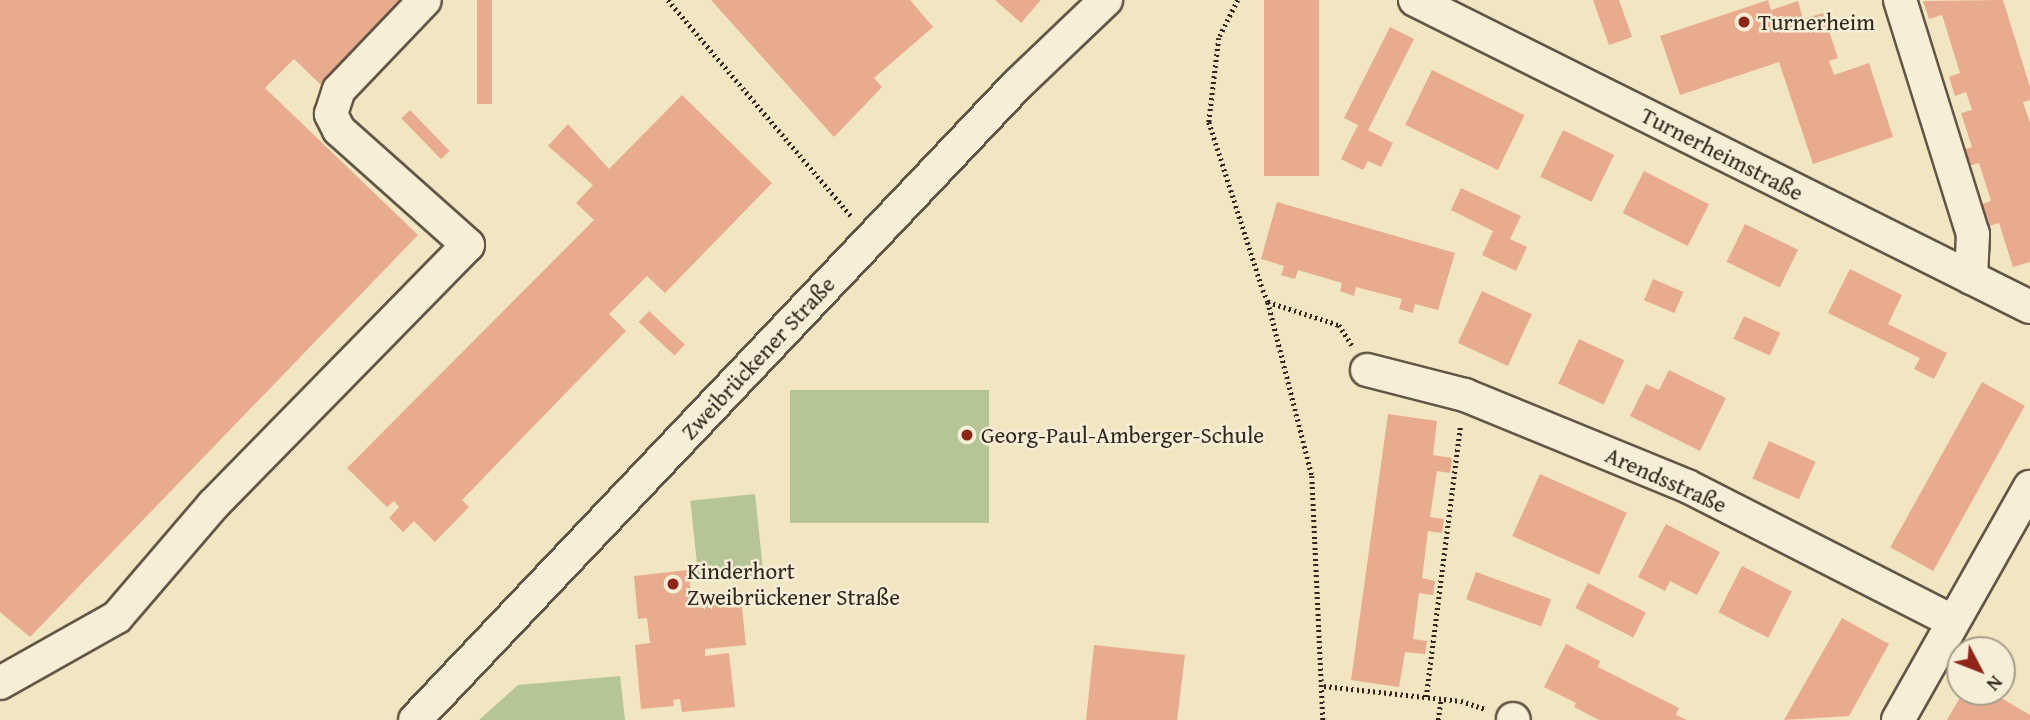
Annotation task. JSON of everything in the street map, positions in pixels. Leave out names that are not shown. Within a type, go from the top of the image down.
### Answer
[{"type":"street","points":[[0,683],[117,618],[213,505],[468,245],[339,130],[331,114],[339,90],[425,0]]},
{"type":"street","name":"Zweibrückener Straße","points":[[415,720],[1018,84],[1106,0]]},
{"type":"street","points":[[1900,0],[1973,234],[1971,278]]},
{"type":"street","name":"Turnerheimstraße","points":[[1431,4],[2030,307]]},
{"type":"street","name":"Arendsstraße","points":[[1367,370],[1465,395],[1687,485],[1952,621]]},
{"type":"street","points":[[1898,720],[2030,487]]},
{"type":"path","points":[[668,0],[870,239]]},
{"type":"path","points":[[1238,0],[1219,38],[1209,122],[1268,302],[1312,476],[1324,686],[1323,720]]},
{"type":"path","points":[[1268,302],[1339,324],[1367,370]]},
{"type":"path","points":[[1426,697],[1465,395]]},
{"type":"path","points":[[1324,686],[1441,699],[1514,720]]},
{"type":"path","points":[[1438,720],[1441,699]]},
{"type":"green space","points":[[790,390],[989,390],[989,523],[790,523]]},
{"type":"green space","points":[[755,494],[763,575],[699,581],[690,501]]},
{"type":"green space","points":[[620,676],[625,720],[479,720],[518,685]]},
{"type":"building","points":[[0,0],[401,0],[320,84],[294,59],[265,88],[418,235],[30,637],[0,612]]},
{"type":"building","points":[[477,0],[492,0],[492,104],[477,104]]},
{"type":"building","points":[[711,0],[910,0],[933,27],[874,78],[882,87],[834,137]]},
{"type":"building","points":[[995,0],[1041,0],[1021,23]]},
{"type":"building","points":[[1264,0],[1319,0],[1319,176],[1264,176]]},
{"type":"building","points":[[1593,0],[1619,0],[1632,37],[1609,45]]},
{"type":"building","points":[[1768,0],[1771,10],[1798,1],[1803,19],[1823,13],[1838,58],[1829,61],[1834,75],[1869,63],[1893,137],[1813,164],[1779,62],[1680,95],[1660,36]]},
{"type":"building","points":[[2003,0],[2030,87],[2030,100],[2023,102],[2030,123],[2030,262],[2013,267],[1999,223],[1986,227],[1979,205],[1991,201],[1979,163],[1968,166],[1963,150],[1972,147],[1961,113],[1972,110],[1966,92],[1955,96],[1949,77],[1960,73],[1942,15],[1929,19],[1923,1]]},
{"type":"building","points":[[1390,27],[1414,39],[1368,130],[1393,143],[1381,167],[1368,161],[1363,170],[1341,159],[1358,125],[1344,118]]},
{"type":"building","points":[[1432,70],[1525,115],[1498,170],[1405,125]]},
{"type":"building","points":[[682,95],[772,183],[665,293],[647,276],[609,314],[626,331],[462,500],[469,507],[435,542],[414,521],[403,532],[389,518],[399,507],[394,501],[387,507],[347,468],[594,220],[576,203],[593,185],[548,146],[568,124],[609,169]]},
{"type":"building","points":[[410,110],[450,151],[441,159],[401,118]]},
{"type":"building","points":[[1563,130],[1614,155],[1591,202],[1540,177]]},
{"type":"building","points":[[1644,171],[1709,204],[1688,246],[1623,213]]},
{"type":"building","points":[[1461,188],[1521,216],[1510,239],[1527,247],[1516,271],[1482,255],[1493,231],[1451,210]]},
{"type":"building","points":[[1277,202],[1455,253],[1438,310],[1415,304],[1413,313],[1399,309],[1402,299],[1356,287],[1354,296],[1340,291],[1342,283],[1298,270],[1295,279],[1281,275],[1284,266],[1261,259]]},
{"type":"building","points":[[1745,224],[1798,250],[1780,288],[1727,262]]},
{"type":"building","points":[[1850,269],[1902,295],[1888,324],[1947,353],[1934,379],[1914,369],[1920,358],[1828,313]]},
{"type":"building","points":[[1653,279],[1683,292],[1674,313],[1644,300]]},
{"type":"building","points":[[1482,291],[1532,314],[1508,366],[1458,343]]},
{"type":"building","points":[[649,311],[685,344],[675,355],[639,322]]},
{"type":"building","points":[[1744,316],[1780,333],[1770,356],[1733,339]]},
{"type":"building","points":[[1579,339],[1624,360],[1604,405],[1558,383]]},
{"type":"building","points":[[1669,370],[1726,398],[1700,451],[1630,416],[1646,384],[1659,390]]},
{"type":"building","points":[[1982,382],[2025,406],[1933,571],[1890,547]]},
{"type":"building","points":[[1388,414],[1437,421],[1433,455],[1452,458],[1450,473],[1437,471],[1430,517],[1444,519],[1442,533],[1428,531],[1422,578],[1435,581],[1433,595],[1419,593],[1413,639],[1427,641],[1425,654],[1405,652],[1399,687],[1351,680]]},
{"type":"building","points":[[1769,441],[1816,462],[1799,499],[1752,478]]},
{"type":"building","points":[[1540,474],[1627,513],[1599,575],[1512,536]]},
{"type":"building","points":[[1666,524],[1720,552],[1697,595],[1670,581],[1665,591],[1638,577]]},
{"type":"building","points":[[1742,566],[1792,591],[1768,638],[1718,612]]},
{"type":"building","points":[[688,570],[691,595],[740,591],[746,645],[705,649],[705,656],[729,653],[735,707],[682,712],[680,699],[673,700],[674,706],[641,709],[635,645],[650,643],[647,618],[638,619],[634,576]]},
{"type":"building","points":[[1476,572],[1551,599],[1541,627],[1466,599]]},
{"type":"building","points":[[1588,583],[1646,613],[1633,637],[1575,608]]},
{"type":"building","points":[[1842,618],[1889,644],[1849,716],[1784,720]]},
{"type":"building","points":[[1566,644],[1600,661],[1598,667],[1679,708],[1676,715],[1687,720],[1599,720],[1574,707],[1576,703],[1544,687]]},
{"type":"building","points":[[1094,645],[1185,655],[1177,720],[1086,720]]},
{"type":"building","points":[[1955,706],[2015,706],[2030,715],[2030,720],[1947,720]]},
{"type":"place","name":"Turnerheim","points":[[1744,22]]},
{"type":"place","name":"Georg-Paul-Amberger-Schule","points":[[967,435]]},
{"type":"place","name":"Kinderhort Zweibrückener Straße","points":[[673,584]]}]
